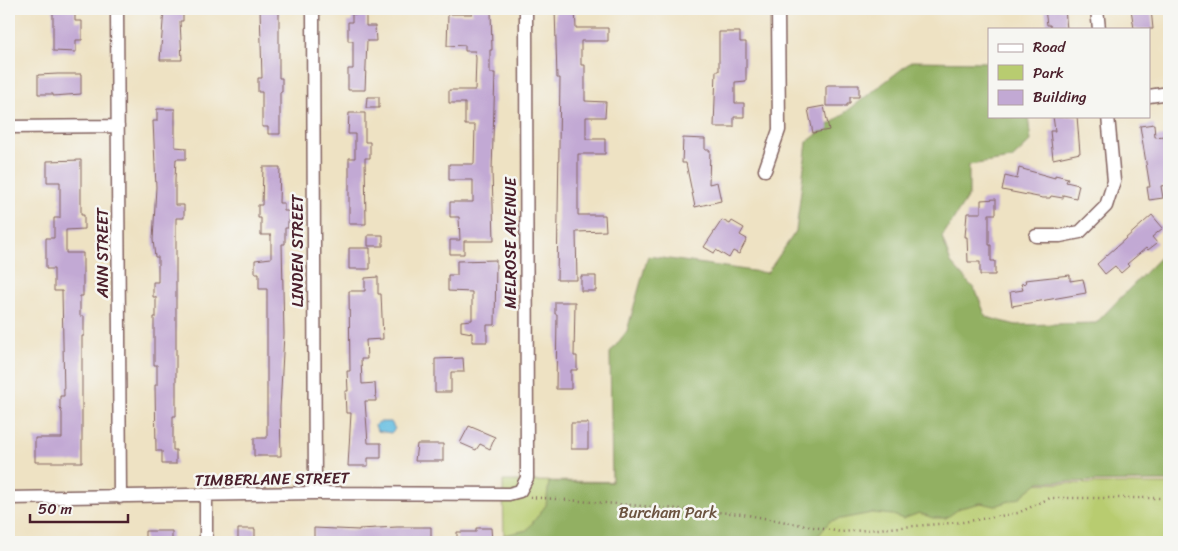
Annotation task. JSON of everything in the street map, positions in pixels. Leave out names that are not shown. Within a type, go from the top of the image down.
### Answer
[{"type":"street","name":"ANN STREET","points":[[117,9],[120,497]]},
{"type":"street","name":"LINDEN STREET","points":[[313,9],[315,493]]},
{"type":"street","name":"MELROSE AVENUE","points":[[520,492],[527,478],[526,9]]},
{"type":"street","points":[[765,170],[779,130],[778,9]]},
{"type":"street","points":[[1097,9],[1099,28]]},
{"type":"street","points":[[1150,96],[1169,94]]},
{"type":"street","points":[[1036,236],[1060,236],[1080,232],[1106,206],[1114,181],[1108,118]]},
{"type":"street","points":[[9,127],[118,126]]},
{"type":"street","name":"TIMBERLANE STREET","points":[[9,498],[206,497],[315,493],[509,494],[520,492]]},
{"type":"street","points":[[206,497],[206,542]]},
{"type":"path","points":[[520,492],[524,496],[742,514],[841,532],[963,522],[1018,512],[1050,498],[1169,498]]},
{"type":"green space","points":[[912,61],[988,62],[988,118],[1028,118],[1031,141],[1012,159],[969,165],[969,195],[942,237],[951,263],[976,291],[986,317],[1016,325],[1096,323],[1169,248],[1169,481],[1039,482],[1019,498],[995,506],[981,503],[960,508],[946,518],[933,518],[919,513],[903,519],[893,515],[872,513],[830,521],[819,535],[821,542],[504,542],[504,535],[527,530],[546,505],[549,482],[612,482],[610,353],[627,331],[648,256],[767,273],[796,231],[807,142]]},
{"type":"green space","name":"Burcham Park","points":[[503,481],[1169,484],[1169,542],[504,542]]},
{"type":"water","points":[[379,422],[391,422],[395,429],[391,433],[377,431],[375,425]]},
{"type":"building","points":[[53,9],[75,9],[75,21],[82,21],[82,40],[76,40],[76,52],[53,51]]},
{"type":"building","points":[[164,9],[183,9],[183,21],[180,21],[182,60],[160,60]]},
{"type":"building","points":[[260,9],[279,9],[279,78],[282,78],[280,134],[268,134],[268,127],[262,127],[262,92],[258,92],[258,78],[262,78]]},
{"type":"building","points":[[472,9],[491,9],[492,50],[490,50],[490,73],[495,73],[492,171],[494,241],[464,241],[464,254],[450,254],[450,240],[460,240],[459,217],[450,217],[450,202],[473,202],[473,180],[449,180],[449,164],[474,164],[475,125],[465,125],[465,103],[449,103],[449,90],[475,90],[476,58],[475,51],[465,51],[465,45],[447,46],[448,14],[472,14]]},
{"type":"building","points":[[555,9],[575,9],[576,28],[608,28],[608,41],[581,41],[581,65],[585,65],[585,101],[606,102],[605,117],[586,117],[586,139],[605,139],[605,154],[578,154],[578,215],[605,215],[606,231],[576,232],[577,280],[557,280],[560,78],[557,78]]},
{"type":"building","points":[[1045,9],[1065,9],[1067,28],[1051,28],[1050,25],[1047,25]]},
{"type":"building","points":[[1131,9],[1151,9],[1153,29],[1134,28]]},
{"type":"building","points":[[352,14],[366,14],[366,26],[375,26],[376,41],[367,41],[365,90],[348,90],[348,69],[353,69],[353,41],[348,41],[348,22],[352,22]]},
{"type":"building","points":[[719,32],[740,32],[740,42],[746,42],[746,81],[735,82],[735,103],[744,103],[744,117],[734,117],[734,127],[714,127],[716,71],[719,71]]},
{"type":"building","points":[[81,74],[81,94],[53,96],[53,94],[38,94],[38,75]]},
{"type":"building","points":[[859,85],[859,97],[850,97],[850,104],[847,104],[847,106],[826,106],[826,86]]},
{"type":"building","points":[[367,97],[379,97],[379,108],[366,108]]},
{"type":"building","points":[[824,106],[829,130],[813,133],[808,109]]},
{"type":"building","points":[[157,109],[175,109],[175,147],[186,148],[186,159],[176,159],[175,179],[175,205],[184,205],[184,218],[176,218],[176,416],[173,416],[173,450],[176,450],[176,464],[162,464],[162,451],[156,451],[155,385],[157,385],[157,365],[154,365],[154,317],[156,317],[156,297],[153,297],[153,282],[158,282],[158,257],[155,257],[153,240],[156,187],[153,121],[157,121]]},
{"type":"building","points":[[349,113],[365,113],[365,142],[370,142],[370,158],[365,158],[366,224],[349,224],[349,158],[355,158],[355,134],[348,134]]},
{"type":"building","points":[[1053,118],[1077,118],[1080,153],[1053,159],[1050,131],[1055,131]]},
{"type":"building","points":[[1154,124],[1155,137],[1164,136],[1165,148],[1169,148],[1169,185],[1161,186],[1163,198],[1149,200],[1147,187],[1150,187],[1140,126]]},
{"type":"building","points":[[683,138],[705,139],[705,150],[710,150],[709,184],[717,182],[721,201],[695,207],[686,163],[682,163]]},
{"type":"building","points":[[81,160],[81,215],[84,215],[84,229],[66,230],[66,253],[83,253],[83,296],[80,296],[80,316],[84,316],[84,336],[82,336],[82,462],[35,462],[35,438],[62,438],[60,396],[64,396],[62,291],[54,291],[54,269],[46,269],[46,238],[54,238],[54,218],[60,218],[60,182],[47,182],[47,161]]},
{"type":"building","points":[[263,167],[280,167],[279,203],[284,203],[284,211],[288,211],[288,228],[285,228],[285,244],[282,244],[284,334],[280,408],[281,456],[254,456],[254,438],[267,438],[267,289],[259,289],[259,273],[255,273],[255,260],[271,258],[271,235],[261,235],[261,218],[258,218],[258,205],[262,205]]},
{"type":"building","points":[[1019,168],[1055,178],[1055,175],[1068,178],[1066,182],[1079,185],[1076,198],[1063,195],[1063,198],[1051,196],[1050,198],[1043,198],[1002,190],[1005,176],[1017,179]]},
{"type":"building","points":[[996,199],[996,214],[989,214],[989,245],[991,245],[991,261],[995,261],[995,275],[980,275],[980,262],[968,262],[967,237],[965,237],[967,213],[981,213],[981,200]]},
{"type":"building","points":[[1152,215],[1163,228],[1152,237],[1157,243],[1148,250],[1146,248],[1127,264],[1129,266],[1121,273],[1115,266],[1105,274],[1097,264]]},
{"type":"building","points":[[722,220],[730,224],[732,221],[744,228],[740,235],[747,239],[739,254],[733,251],[729,258],[716,250],[714,253],[704,247]]},
{"type":"building","points":[[368,235],[383,235],[383,246],[368,246]]},
{"type":"building","points":[[349,248],[370,248],[370,269],[349,269]]},
{"type":"building","points":[[496,260],[495,325],[487,325],[487,342],[472,342],[472,333],[461,331],[461,321],[472,320],[472,292],[448,291],[448,275],[457,275],[457,261]]},
{"type":"building","points":[[1070,275],[1070,281],[1083,279],[1086,293],[1012,306],[1010,292],[1023,290],[1021,284],[1026,283],[1025,280]]},
{"type":"building","points":[[581,276],[596,276],[596,291],[581,291]]},
{"type":"building","points":[[378,277],[378,294],[381,294],[383,339],[366,340],[367,359],[361,359],[362,384],[375,383],[376,401],[365,401],[368,443],[381,443],[381,458],[368,458],[368,466],[348,466],[351,413],[346,413],[345,391],[348,391],[347,371],[350,371],[349,291],[365,291],[365,278]]},
{"type":"building","points":[[555,302],[575,302],[574,356],[577,356],[577,370],[571,370],[571,389],[556,389],[557,314],[555,314]]},
{"type":"building","points":[[463,358],[464,372],[451,372],[451,392],[435,392],[435,359]]},
{"type":"building","points":[[571,423],[588,423],[588,449],[571,449]]},
{"type":"building","points":[[469,426],[495,437],[490,449],[480,444],[476,450],[460,443]]},
{"type":"building","points":[[417,444],[443,444],[443,461],[415,461]]},
{"type":"building","points":[[431,527],[431,542],[314,542],[314,528],[359,530]]},
{"type":"building","points":[[476,528],[491,528],[492,542],[457,542],[457,532],[476,532]]},
{"type":"building","points":[[238,529],[255,529],[255,542],[238,542]]},
{"type":"building","points":[[145,531],[172,531],[172,542],[145,542]]}]
